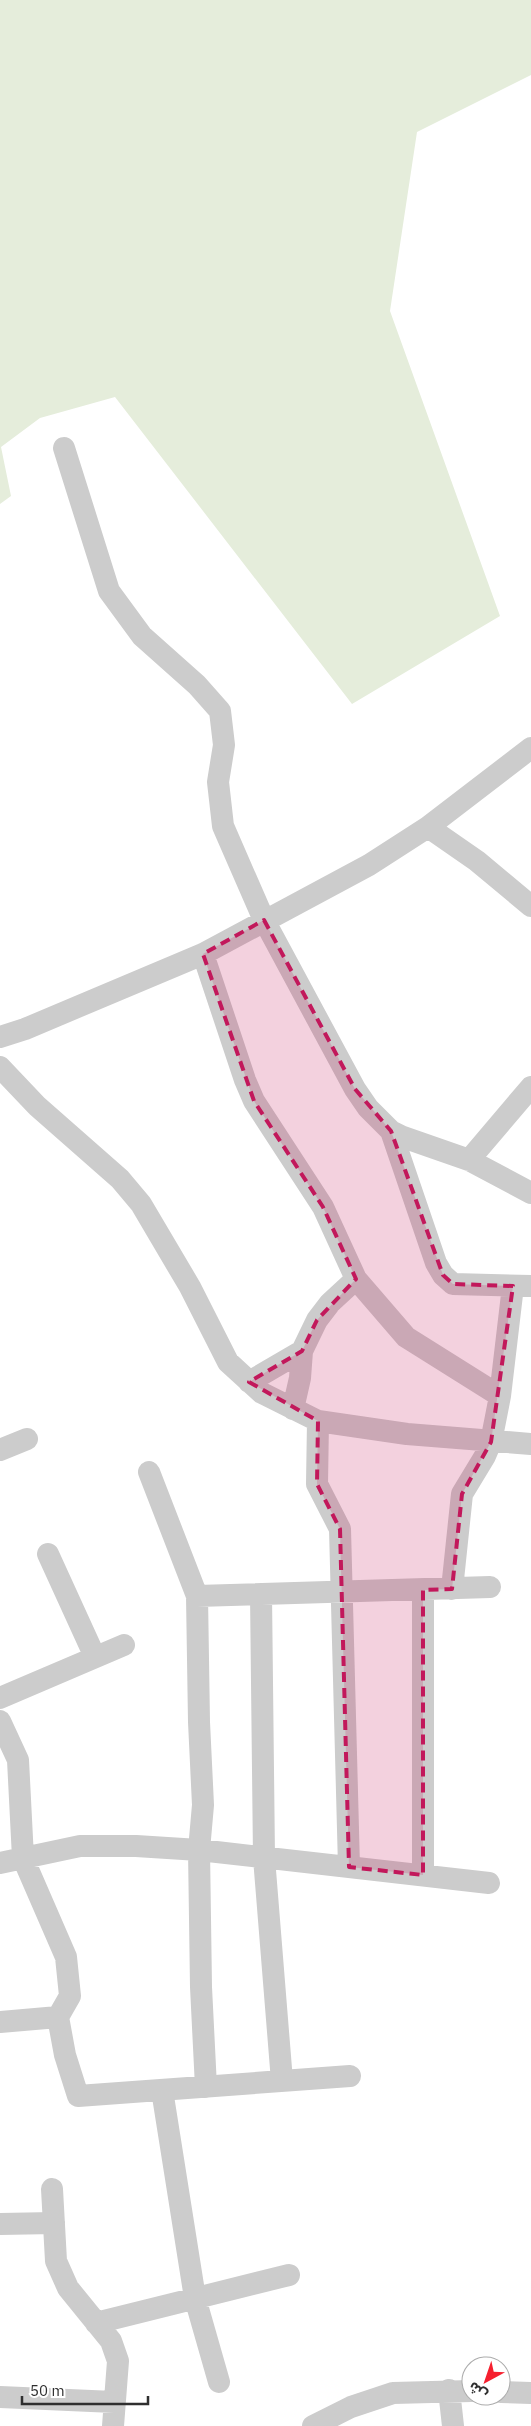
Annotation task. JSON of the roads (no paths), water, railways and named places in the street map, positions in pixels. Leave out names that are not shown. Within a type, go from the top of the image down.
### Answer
[{"type":"street","points":[[64,448],[109,591],[142,636],[197,685],[220,711],[224,745],[218,782],[223,826],[264,920],[355,1090],[368,1108],[391,1131],[469,1160],[531,1193]]},
{"type":"street","points":[[0,1037],[25,1029],[203,954],[369,865],[428,827],[531,748]]},
{"type":"street","points":[[428,827],[477,861],[531,906]]},
{"type":"street","points":[[203,954],[242,1073],[254,1101],[323,1207],[356,1279],[406,1337],[500,1396]]},
{"type":"street","points":[[3,1074],[107,1167],[141,1204],[190,1287],[228,1362],[262,1393],[318,1421],[406,1434],[531,1444]]},
{"type":"street","points":[[469,1160],[531,1087]]},
{"type":"street","points":[[391,1131],[436,1263],[443,1275],[453,1284],[522,1286],[491,1442],[486,1456],[462,1494],[452,1589]]},
{"type":"street","points":[[293,1409],[300,1378],[302,1351],[321,1314],[356,1279]]},
{"type":"street","points":[[249,1382],[302,1351]]},
{"type":"street","points":[[318,1421],[317,1484],[340,1529],[349,1867]]},
{"type":"street","points":[[0,1450],[27,1439]]},
{"type":"street","points":[[149,1472],[197,1596],[199,1722],[203,1805],[199,1850],[201,1987],[206,2087]]},
{"type":"street","points":[[48,1554],[95,1657]]},
{"type":"street","points":[[197,1596],[490,1587]]},
{"type":"street","points":[[423,1875],[424,1590]]},
{"type":"street","points":[[261,1594],[264,1858],[282,2081]]},
{"type":"street","points":[[0,1698],[124,1645]]},
{"type":"street","points":[[0,1721],[18,1760],[23,1858],[66,1957],[70,1996],[58,2017],[65,2056],[78,2096],[350,2076]]},
{"type":"street","points":[[0,1863],[80,1846],[136,1846],[199,1850],[489,1883]]},
{"type":"street","points":[[0,2022],[58,2017]]},
{"type":"street","points":[[162,2090],[195,2298],[219,2382]]},
{"type":"street","points":[[52,2189],[56,2261],[68,2288],[111,2341],[118,2361],[113,2426]]},
{"type":"street","points":[[0,2224],[54,2223]]},
{"type":"street","points":[[96,2323],[289,2275]]},
{"type":"street","points":[[449,2390],[453,2426]]},
{"type":"street","points":[[313,2426],[351,2407],[393,2393],[461,2391]]},
{"type":"street","points":[[511,2392],[531,2393]]},
{"type":"street","points":[[0,2397],[114,2402]]}]
